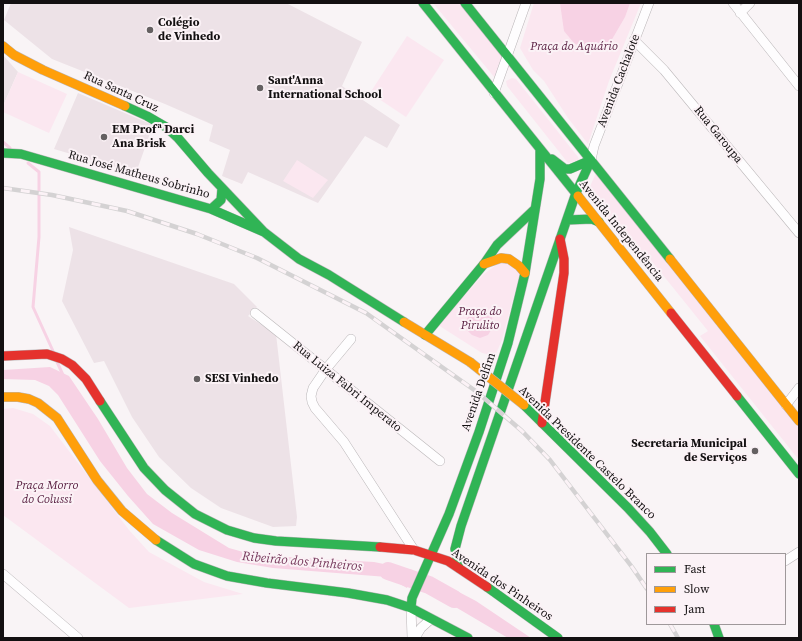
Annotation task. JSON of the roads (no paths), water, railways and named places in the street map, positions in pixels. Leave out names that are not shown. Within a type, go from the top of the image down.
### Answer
[{"type":"street","name":"Avenida Independência","points":[[423,3],[799,474]]},
{"type":"street","name":"Avenida Independência","points":[[465,3],[799,421]]},
{"type":"street","points":[[494,93],[526,3]]},
{"type":"street","name":"Avenida Cachalote","points":[[591,160],[594,146],[649,3]]},
{"type":"street","points":[[733,3],[799,86]]},
{"type":"street","points":[[740,13],[750,3]]},
{"type":"street","name":"Rua Garoupa","points":[[634,40],[664,70],[799,233]]},
{"type":"street","name":"Rua Santa Cruz","points":[[3,46],[14,55],[43,70],[147,116],[166,128],[178,138],[222,188],[264,232]]},
{"type":"street","points":[[540,150],[565,169],[570,169],[591,160]]},
{"type":"street","name":"Avenida Delfim","points":[[411,608],[412,598],[449,514],[479,432],[508,343],[525,273],[540,179],[540,150]]},
{"type":"street","name":"Rua José Matheus Sobrinho","points":[[3,153],[21,154],[210,209],[264,232]]},
{"type":"street","points":[[459,568],[455,549],[457,540],[576,193],[591,160]]},
{"type":"street","points":[[210,209],[221,200],[222,188]]},
{"type":"street","points":[[424,335],[484,264],[497,245],[535,209]]},
{"type":"street","points":[[567,220],[586,219],[599,222]]},
{"type":"street","name":"Avenida Presidente Castelo Branco","points":[[264,232],[299,259],[329,275],[470,362],[524,405],[628,508],[666,553]]},
{"type":"street","points":[[542,423],[564,273],[564,259],[560,239]]},
{"type":"street","points":[[484,264],[501,258],[509,259],[519,266],[525,273]]},
{"type":"street","name":"Rua Luiza Fabri Imperato","points":[[255,313],[440,461]]},
{"type":"street","points":[[351,339],[312,388],[312,402],[315,408],[344,442],[356,459],[414,550]]},
{"type":"street","name":"Avenida dos Pinheiros","points":[[3,356],[47,354],[62,358],[72,365],[86,379],[144,468],[165,490],[195,514],[228,530],[254,538],[276,541],[388,547],[414,550],[431,555],[448,561],[459,568],[558,638]]},
{"type":"street","points":[[786,405],[795,396],[799,388]]},
{"type":"street","points":[[3,397],[29,399],[38,403],[57,418],[97,480],[122,511],[159,543],[194,564],[227,576],[388,600],[411,608],[468,638]]},
{"type":"street","points":[[786,560],[799,552]]},
{"type":"street","points":[[3,574],[78,638]]},
{"type":"street","points":[[411,608],[413,638]]},
{"type":"street","points":[[413,638],[431,619]]},
{"type":"street","points":[[714,625],[719,638]]},
{"type":"water","points":[[560,3],[630,3],[625,17],[611,41],[605,46],[581,47],[574,43],[564,31]]},
{"type":"water","points":[[483,310],[492,316],[493,327],[488,335],[480,338],[472,335],[466,329],[466,320],[472,312]]},
{"type":"water","points":[[50,367],[69,376],[98,419],[127,468],[147,494],[172,513],[229,548],[254,555],[374,562],[413,570],[407,588],[387,577],[273,568],[237,562],[199,550],[153,524],[100,461],[58,395],[49,386],[35,380],[3,379],[3,370]]},
{"type":"water","points":[[436,580],[476,601],[531,638],[508,638],[430,592]]},
{"type":"waterway","points":[[3,142],[10,148]]},
{"type":"waterway","points":[[28,163],[39,172],[39,237],[33,307],[53,351]]},
{"type":"waterway","points":[[57,362],[63,375]]},
{"type":"waterway","name":"Ribeirão dos Pinheiros","points":[[388,571],[429,585],[454,599]]},
{"type":"railway","points":[[3,188],[52,195],[127,211],[197,234],[257,258],[366,313],[477,392],[522,431],[550,460],[646,588]]},
{"type":"railway","points":[[671,625],[678,638]]},
{"type":"place","name":"Colégio de Vinhedo","points":[[150,30]]},
{"type":"place","name":"Sant'Anna International School","points":[[260,88]]},
{"type":"place","name":"EM Profª Darci Ana Brisk","points":[[104,137]]},
{"type":"place","name":"SESI Vinhedo","points":[[197,379]]},
{"type":"place","name":"Secretaria Municipal de Serviços","points":[[755,451]]},
{"type":"park label","name":"Praça do Aquário","points":[[574,47]]},
{"type":"park label","name":"Praça do Pirulito","points":[[480,319]]},
{"type":"park label","name":"Praça Morro do Colussi","points":[[47,493]]}]
